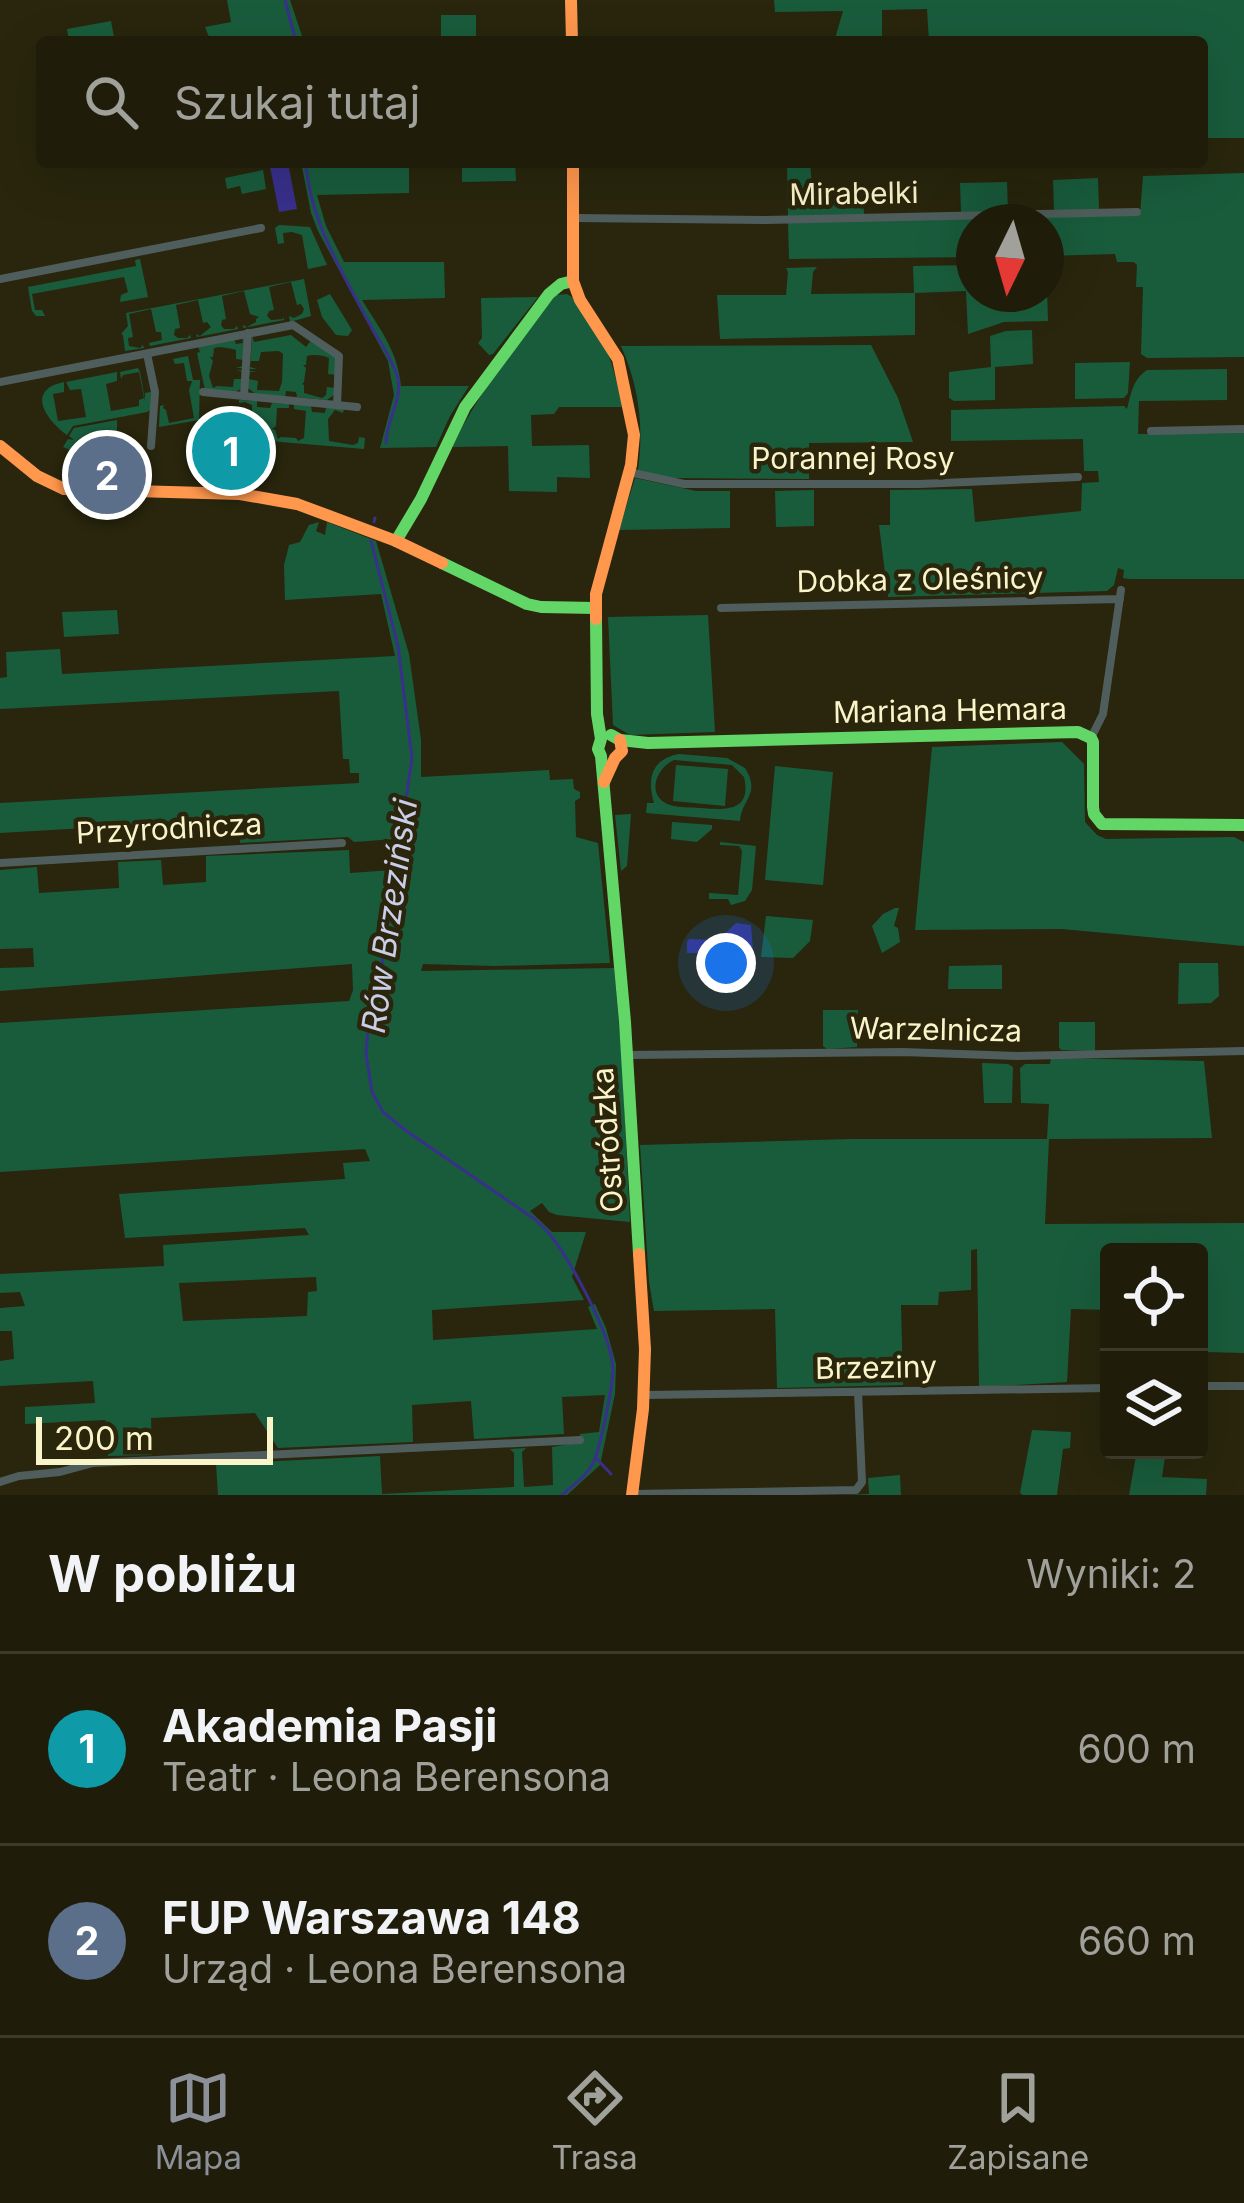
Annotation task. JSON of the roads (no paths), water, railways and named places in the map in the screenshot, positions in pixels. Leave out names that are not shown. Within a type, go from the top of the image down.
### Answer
[{"type":"street","points":[[571,0],[572,36]]},
{"type":"street","points":[[573,168],[573,280],[621,368],[633,426],[629,472],[604,554],[595,608],[598,708],[612,747]]},
{"type":"street","name":"Mirabelki","points":[[573,218],[782,220],[1137,212]]},
{"type":"street","points":[[0,279],[261,228]]},
{"type":"street","points":[[396,541],[476,389],[549,294],[573,280]]},
{"type":"street","points":[[0,382],[293,325],[340,356],[333,404]]},
{"type":"street","points":[[244,396],[248,333]]},
{"type":"street","points":[[147,354],[154,392],[151,446]]},
{"type":"street","points":[[203,392],[358,407]]},
{"type":"street","points":[[1150,431],[1244,429]]},
{"type":"street","points":[[0,446],[37,476],[64,488],[248,495],[297,504],[396,541],[527,604],[595,608]]},
{"type":"street","name":"Porannej Rosy","points":[[629,472],[684,484],[920,484],[1078,477]]},
{"type":"street","name":"Dobka z Oleśnicy","points":[[722,608],[1120,595],[1103,714],[1091,738]]},
{"type":"street","name":"Mariana Hemara","points":[[612,747],[1078,732],[1091,738],[1095,748],[1093,807],[1102,824],[1244,825]]},
{"type":"street","name":"Ostródzka","points":[[612,747],[603,783],[627,1055],[645,1349],[632,1494]]},
{"type":"street","name":"Przyrodnicza","points":[[0,863],[342,843]]},
{"type":"street","name":"Warzelnicza","points":[[627,1055],[1244,1051]]},
{"type":"street","points":[[1208,1386],[1244,1386]]},
{"type":"street","name":"Brzeziny","points":[[644,1395],[1100,1388]]},
{"type":"street","points":[[632,1494],[859,1489],[858,1392]]},
{"type":"street","points":[[0,1482],[93,1463],[580,1440]]},
{"type":"waterway","name":"Rów Brzeziński","points":[[285,0],[294,36]]},
{"type":"waterway","name":"Rów Brzeziński","points":[[307,168],[330,248],[398,379],[386,443]]},
{"type":"waterway","name":"Rów Brzeziński","points":[[374,522],[375,518]]},
{"type":"waterway","name":"Rów Brzeziński","points":[[371,541],[398,646],[412,758],[381,972],[369,1018],[366,1054],[372,1092],[383,1112],[405,1130],[536,1220],[588,1297],[611,1354],[611,1388],[597,1453],[580,1480],[562,1495]]},
{"type":"waterway","name":"Rów Brzeziński","points":[[596,1458],[611,1474]]},
{"type":"place","name":"Akademia Pasji","points":[[231,451]]},
{"type":"place","name":"FUP Warszawa 148","points":[[107,475]]}]
